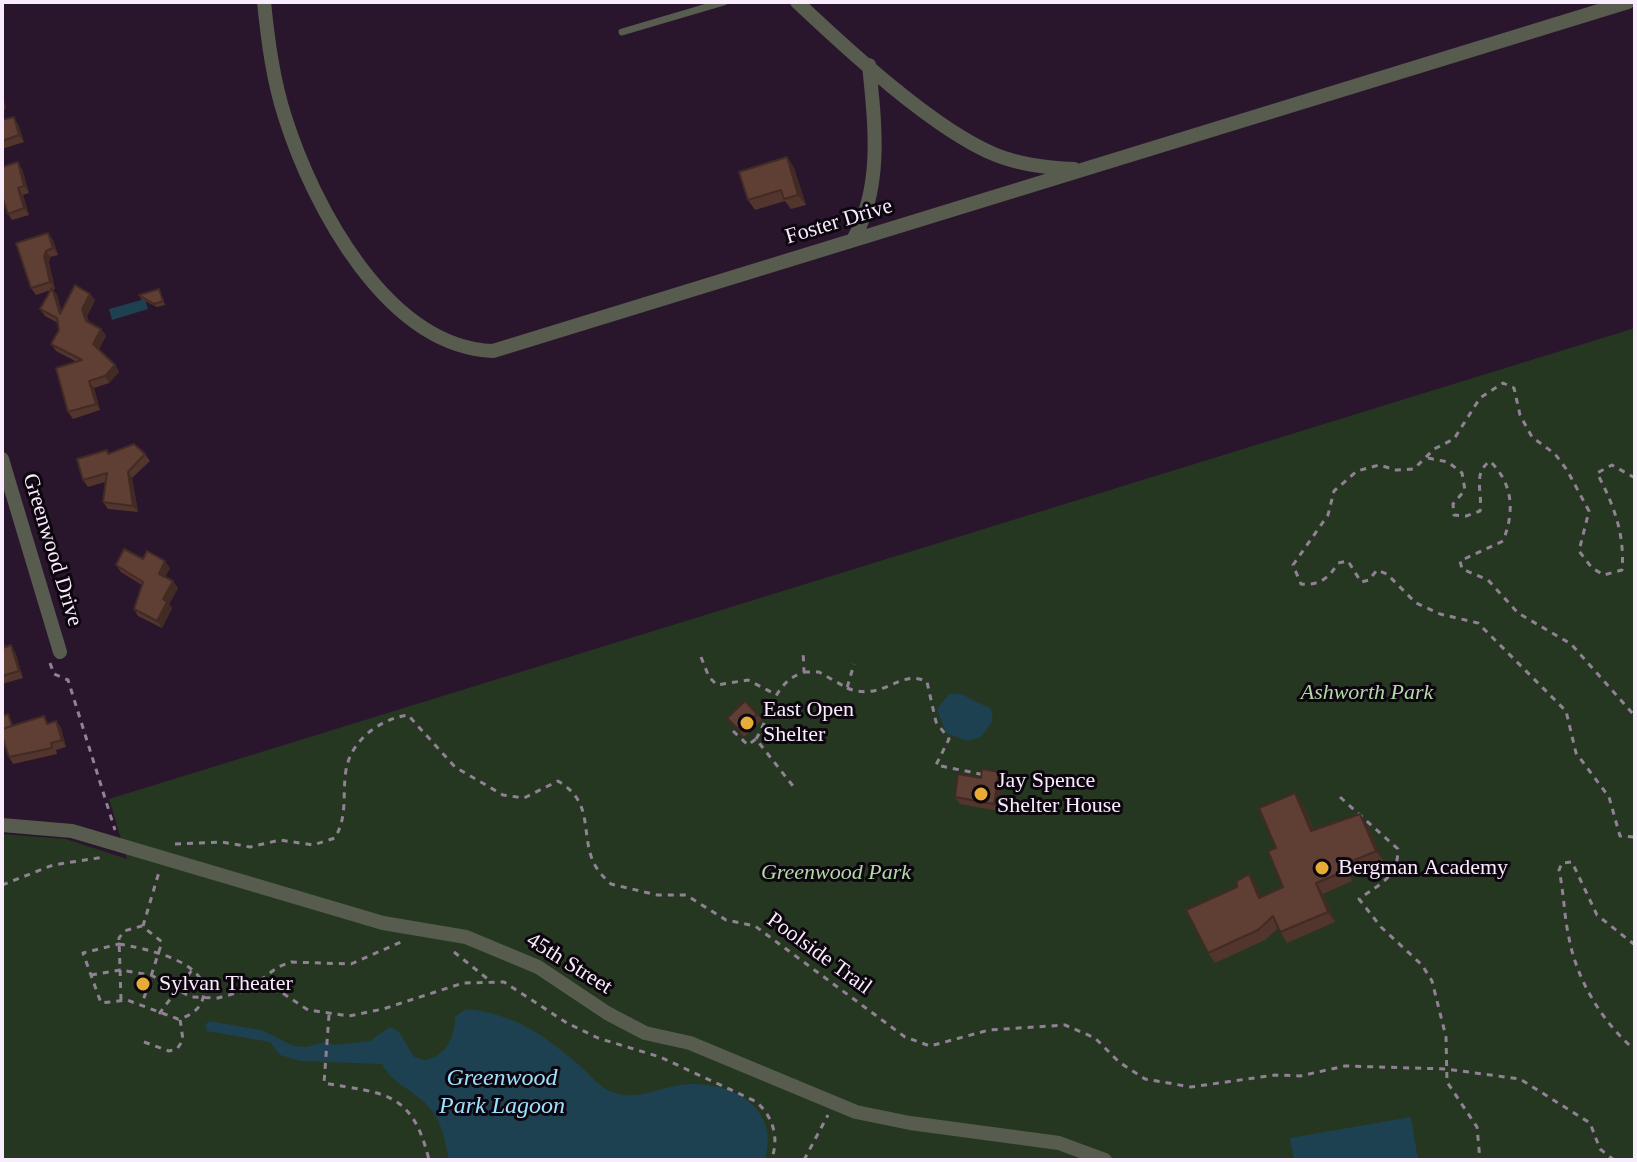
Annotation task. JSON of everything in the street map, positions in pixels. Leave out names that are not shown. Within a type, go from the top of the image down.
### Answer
[{"type":"street","name":"Foster Drive","points":[[264,2],[272,67],[284,115],[322,205],[360,265],[382,291],[433,336],[452,345],[493,351],[521,345],[1628,2]]},
{"type":"street","points":[[797,2],[954,134],[997,155],[1044,168],[1087,170]]},
{"type":"street","points":[[853,240],[867,215],[873,182],[875,148],[869,65]]},
{"type":"street","name":"Greenwood Drive","points":[[2,459],[54,656]]},
{"type":"street","name":"45th Street","points":[[2,825],[72,831],[109,850],[383,923],[427,928],[503,950],[538,967],[607,1013],[645,1033],[690,1043],[834,1105],[910,1123],[1059,1143],[1105,1160]]},
{"type":"lane","points":[[622,32],[724,2]]},
{"type":"path","points":[[1635,478],[1612,465],[1597,473],[1609,496],[1624,547],[1622,570],[1604,575],[1592,568],[1579,551],[1589,511],[1581,492],[1555,454],[1532,437],[1520,415],[1514,388],[1503,383],[1480,398],[1454,439],[1434,449],[1414,469],[1396,470],[1379,465],[1357,471],[1334,491],[1328,515],[1293,565],[1294,574],[1301,584],[1313,585],[1330,576],[1338,563],[1348,561],[1361,582],[1377,570],[1387,574],[1416,603],[1440,614],[1478,623],[1566,711],[1576,753],[1609,797],[1620,836],[1635,837]]},
{"type":"path","points":[[1428,458],[1448,462],[1462,473],[1465,490],[1453,504],[1454,515],[1466,516],[1480,511],[1483,496],[1478,479],[1481,467],[1490,461],[1495,466],[1506,487],[1513,517],[1503,541],[1460,561],[1462,569],[1488,580],[1518,613],[1571,644],[1635,716]]},
{"type":"path","points":[[803,650],[804,672]]},
{"type":"path","points":[[2,885],[53,865],[109,850],[115,826],[68,680],[54,674],[54,656]]},
{"type":"path","points":[[701,657],[709,677],[717,685],[748,680],[775,694]]},
{"type":"path","points":[[847,688],[854,664]]},
{"type":"path","points":[[733,731],[748,745],[756,739],[772,712],[775,694],[786,679],[804,672],[819,672],[847,688],[875,693],[911,677],[927,682],[936,722],[949,739],[936,765],[985,775]]},
{"type":"path","name":"Poolside Trail","points":[[173,843],[185,846],[222,842],[250,847],[280,840],[313,845],[335,838],[346,819],[346,766],[366,734],[388,718],[408,715],[455,767],[503,795],[524,798],[558,781],[570,788],[583,809],[591,857],[611,884],[657,895],[686,895],[726,920],[755,926],[905,1037],[930,1046],[989,1030],[1065,1025],[1095,1038],[1119,1062],[1145,1079],[1191,1087],[1275,1075],[1300,1076],[1345,1066],[1446,1069],[1520,1079],[1590,1123],[1600,1149],[1614,1160]]},
{"type":"path","points":[[756,739],[793,786]]},
{"type":"path","points":[[961,783],[962,770]]},
{"type":"path","points":[[1340,797],[1398,849],[1398,866],[1391,877],[1359,899],[1393,939],[1422,965],[1432,981],[1446,1037],[1447,1082],[1477,1127],[1480,1160]]},
{"type":"path","points":[[1635,945],[1597,915],[1572,862],[1562,863],[1559,870],[1569,941],[1590,993],[1611,1029],[1635,1050]]},
{"type":"path","points":[[143,926],[159,871]]},
{"type":"path","points":[[121,1000],[119,944],[124,931],[143,926],[159,936],[162,942],[142,1004]]},
{"type":"path","points":[[91,975],[120,970],[151,975],[177,990],[203,999],[234,996],[291,962],[351,964],[405,940]]},
{"type":"path","points":[[119,944],[159,951],[192,970],[203,986],[203,999],[192,1014],[180,1019],[159,1014],[142,1004],[121,1000],[101,1003],[83,953],[119,944]]},
{"type":"path","points":[[444,949],[458,953],[489,980]]},
{"type":"path","points":[[159,1014],[192,970]]},
{"type":"path","points":[[263,980],[308,1010],[349,1016],[383,1009],[463,983],[504,982],[567,1023],[598,1038],[660,1057],[755,1101],[767,1110],[773,1126],[775,1150],[771,1160]]},
{"type":"path","points":[[329,1014],[324,1083],[352,1085],[397,1100],[414,1120],[429,1160]]},
{"type":"path","points":[[144,1042],[169,1051],[177,1049],[183,1040],[180,1019]]},
{"type":"path","points":[[804,1160],[834,1105]]},
{"type":"green space","points":[[1635,328],[1635,1160],[2,1160],[2,834],[66,839],[127,859],[109,799]]},
{"type":"water","points":[[145,299],[148,309],[112,320],[109,309]]},
{"type":"water","points":[[949,694],[961,694],[991,709],[993,721],[981,737],[968,741],[946,733],[937,709]]},
{"type":"water","name":"Greenwood Park Lagoon","points":[[466,1009],[499,1016],[527,1027],[612,1092],[642,1094],[690,1084],[723,1088],[738,1094],[760,1114],[766,1127],[768,1142],[765,1160],[449,1160],[435,1114],[391,1076],[382,1064],[301,1061],[280,1055],[270,1042],[207,1031],[205,1025],[209,1021],[261,1030],[294,1046],[307,1047],[324,1042],[335,1045],[370,1041],[390,1027],[399,1032],[414,1057],[425,1060],[444,1050],[451,1038],[455,1017]]},
{"type":"water","points":[[1411,1117],[1418,1160],[1294,1160],[1290,1138]]},
{"type":"building","points":[[14,117],[19,135],[2,141],[2,120]]},
{"type":"building","points":[[787,157],[798,195],[784,199],[781,190],[748,200],[739,172]]},
{"type":"building","points":[[18,162],[24,186],[18,188],[24,208],[8,214],[2,196],[2,167]]},
{"type":"building","points":[[48,233],[53,248],[46,251],[44,256],[50,282],[31,288],[16,243]]},
{"type":"building","points":[[75,285],[90,294],[82,309],[86,321],[101,329],[93,344],[115,365],[105,376],[89,381],[96,404],[68,412],[56,368],[82,360],[51,344],[59,330],[57,318],[40,309],[52,288],[60,314]]},
{"type":"building","points":[[159,289],[163,301],[154,304],[139,295]]},
{"type":"building","points":[[134,444],[145,454],[128,472],[133,506],[103,502],[107,473],[83,480],[77,459],[107,450],[108,454]]},
{"type":"building","points":[[124,549],[143,559],[147,551],[165,561],[159,574],[173,581],[163,599],[167,602],[157,621],[134,609],[143,582],[116,565]]},
{"type":"building","points":[[2,644],[3,648],[11,645],[19,671],[2,676]]},
{"type":"building","points":[[745,701],[757,714],[740,731],[727,718]]},
{"type":"building","points":[[8,714],[12,726],[2,729],[2,716]]},
{"type":"building","points":[[44,716],[47,724],[56,721],[62,740],[51,743],[52,748],[9,757],[2,729]]},
{"type":"building","name":"Jay Spence Shelter House","points":[[982,769],[999,772],[994,804],[955,797],[958,774],[981,778]]},
{"type":"building","points":[[1295,793],[1311,831],[1360,814],[1376,851],[1343,865],[1345,871],[1316,883],[1328,912],[1280,932],[1273,916],[1258,930],[1208,953],[1186,910],[1237,887],[1237,881],[1249,874],[1259,898],[1283,887],[1268,851],[1276,848],[1259,808]]},
{"type":"place","name":"East Open Shelter","points":[[747,723]]},
{"type":"place","name":"Jay Spence Shelter House","points":[[981,794]]},
{"type":"place","name":"Bergman Academy","points":[[1322,868]]},
{"type":"place","name":"Sylvan Theater","points":[[143,984]]},
{"type":"park label","name":"Ashworth Park","points":[[1367,693]]},
{"type":"park label","name":"Greenwood Park","points":[[836,873]]}]
